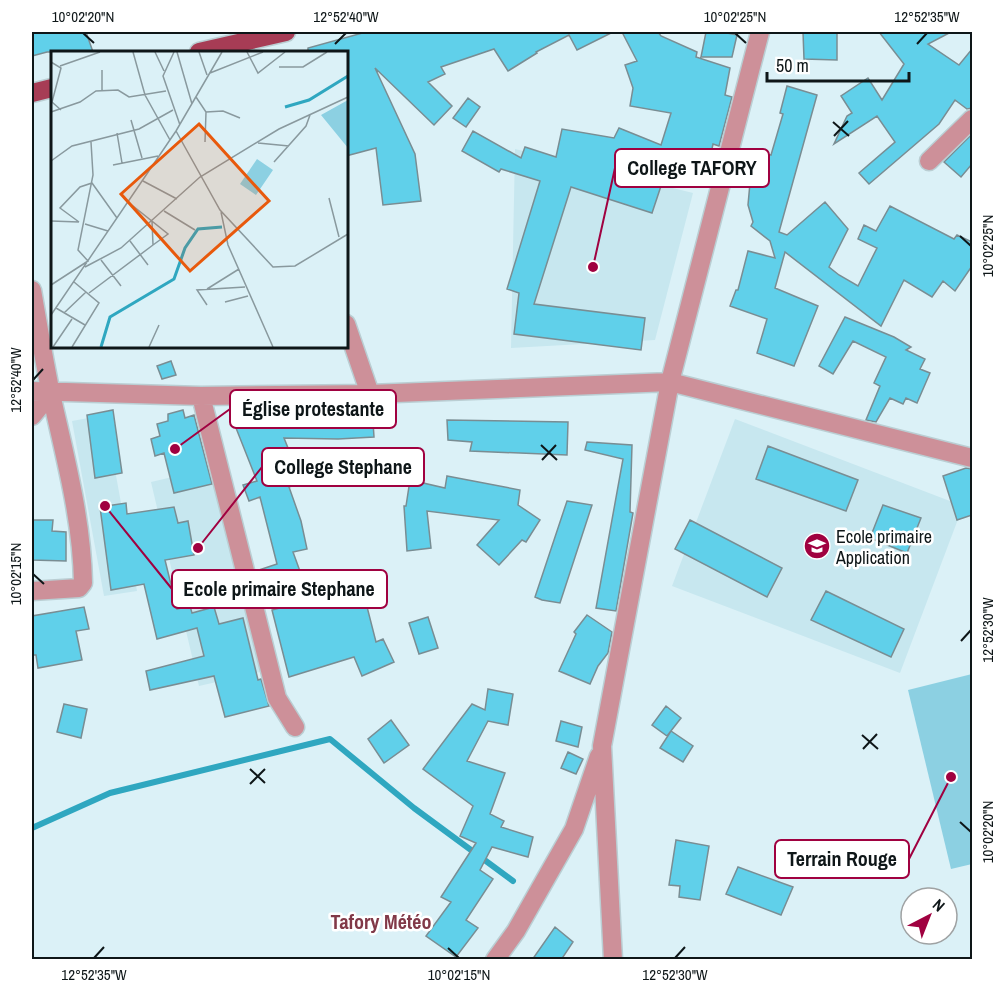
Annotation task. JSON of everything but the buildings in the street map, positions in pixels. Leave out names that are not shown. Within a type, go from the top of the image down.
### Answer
[{"type":"main road","points":[[208,51],[242,47],[286,32]]},
{"type":"main road","points":[[32,93],[51,88]]},
{"type":"street","points":[[495,960],[516,931],[574,829],[602,746],[670,382],[760,32]]},
{"type":"street","points":[[929,161],[972,118]]},
{"type":"street","points":[[32,290],[51,393],[71,479],[83,559],[83,583],[79,588],[32,591]]},
{"type":"street","points":[[348,330],[370,394]]},
{"type":"street","points":[[32,392],[201,396],[370,394],[670,382],[972,458]]},
{"type":"street","points":[[32,416],[51,393]]},
{"type":"street","points":[[201,396],[277,699],[295,727]]},
{"type":"street","points":[[602,746],[613,960]]},
{"type":"shaded area","points":[[515,149],[693,193],[655,340],[511,348]]},
{"type":"shaded area","points":[[105,415],[137,591],[104,596],[72,421]]},
{"type":"shaded area","name":"Ecole primaire Application","points":[[735,419],[963,506],[900,673],[672,586]]},
{"type":"shaded area","points":[[211,468],[260,672],[199,686],[151,482]]},
{"type":"shaded area","points":[[972,674],[972,864],[951,869],[908,690]]},
{"type":"waterway","points":[[32,828],[110,793],[330,739],[414,808],[513,881]]},
{"type":"place","name":"College TAFORY","points":[[593,267]]},
{"type":"place","name":"Église protestante","points":[[175,449]]},
{"type":"place","name":"Ecole primaire Stephane","points":[[105,506]]},
{"type":"place","name":"Ecole primaire Application","points":[[817,546]]},
{"type":"place","name":"College Stephane","points":[[198,548]]},
{"type":"place","name":"Terrain Rouge","points":[[951,777]]},
{"type":"district","name":"Tafory Météo","points":[[381,921]]}]
